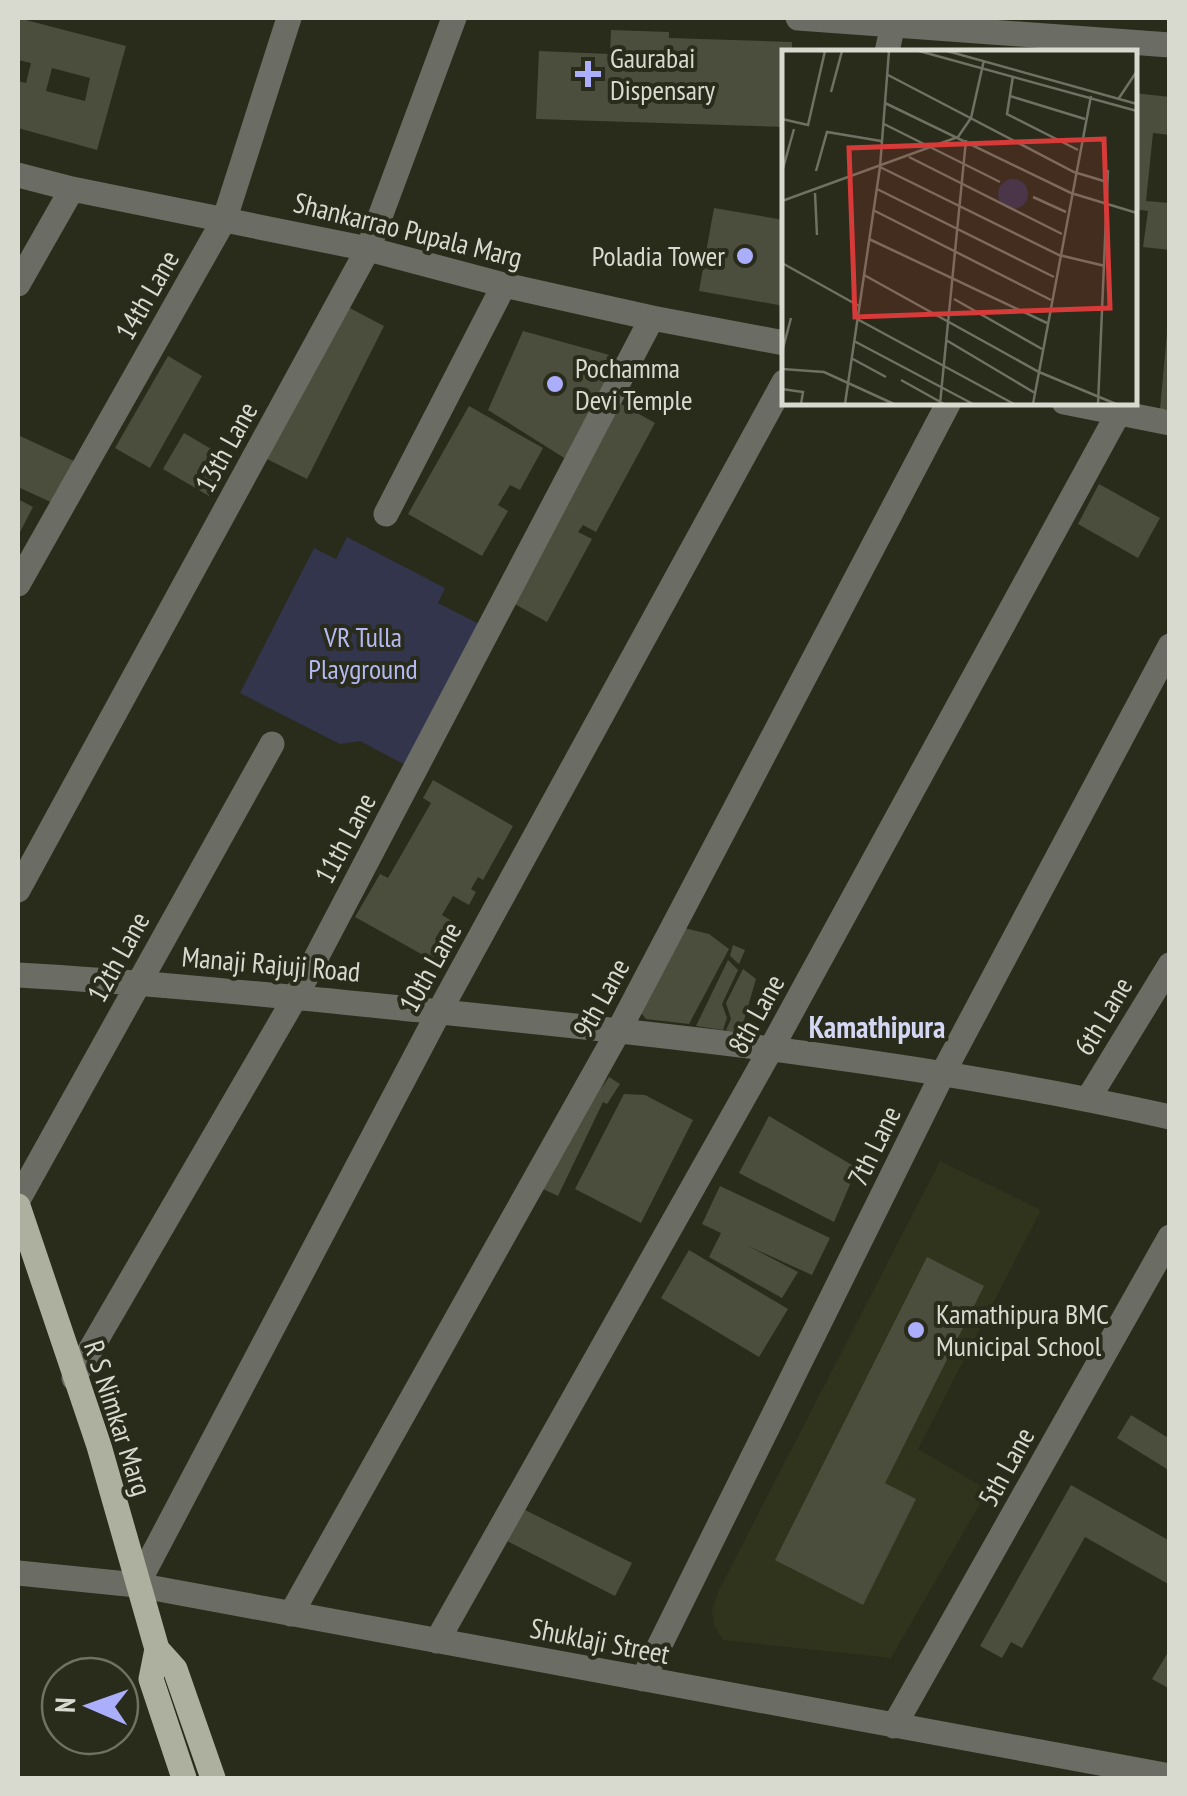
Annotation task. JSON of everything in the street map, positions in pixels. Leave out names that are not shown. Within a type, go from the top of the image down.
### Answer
[{"type":"main road","name":"R S Nimkar Marg","points":[[18,1203],[98,1446],[157,1650],[175,1668],[213,1778]]},
{"type":"main road","name":"R S Nimkar Marg","points":[[157,1650],[151,1679],[184,1778]]},
{"type":"street","name":"14th Lane","points":[[18,584],[225,218],[289,18]]},
{"type":"street","name":"13th Lane","points":[[18,890],[368,249],[454,18]]},
{"type":"street","points":[[798,18],[1170,46]]},
{"type":"street","points":[[887,50],[893,24]]},
{"type":"street","name":"Shankarrao Pupala Marg","points":[[18,176],[368,249],[504,285],[782,344]]},
{"type":"street","points":[[18,284],[72,190]]},
{"type":"street","points":[[386,514],[504,285]]},
{"type":"street","name":"11th Lane","points":[[74,1378],[296,996],[652,318]]},
{"type":"street","name":"10th Lane","points":[[137,1585],[439,1012],[782,386]]},
{"type":"street","name":"9th Lane","points":[[291,1614],[620,1028],[947,405]]},
{"type":"street","points":[[1080,405],[1170,423]]},
{"type":"street","name":"8th Lane","points":[[437,1641],[772,1048],[1118,412]]},
{"type":"street","name":"7th Lane","points":[[643,1679],[944,1074],[1170,646]]},
{"type":"street","name":"12th Lane","points":[[18,1203],[272,744]]},
{"type":"street","name":"6th Lane","points":[[1088,1099],[1170,965]]},
{"type":"street","name":"Manaji Rajuji Road","points":[[18,975],[138,982],[620,1028],[944,1074],[1170,1117]]},
{"type":"street","name":"5th Lane","points":[[894,1726],[1170,1237]]},
{"type":"street","name":"Shuklaji Street","points":[[18,1573],[137,1585],[894,1726],[1109,1771],[1170,1776]]},
{"type":"shaded area","name":"Kamathipura BMC Municipal School","points":[[940,1161],[1041,1210],[918,1449],[988,1490],[891,1658],[723,1640],[714,1626],[712,1609],[719,1590]]},
{"type":"green space","name":"VR Tulla Playground","points":[[347,537],[445,588],[438,603],[485,627],[411,768],[360,741],[340,744],[240,693],[314,548],[336,559]]},
{"type":"building","points":[[18,18],[126,46],[97,150],[18,128],[18,81],[26,83],[31,63],[18,60]],"holes":[[[52,68],[90,78],[85,101],[46,91]]]},
{"type":"building","points":[[611,30],[669,32],[669,38],[792,42],[792,50],[782,50],[782,127],[536,119],[539,51],[610,54]]},
{"type":"building","points":[[1137,93],[1170,97],[1170,135],[1153,133],[1146,201],[1170,203],[1170,250],[1143,247],[1148,211],[1137,209]]},
{"type":"building","name":"Poladia Tower","points":[[714,208],[782,220],[782,306],[699,291]]},
{"type":"building","points":[[344,305],[384,326],[307,479],[267,459]]},
{"type":"building","name":"Pochamma Devi Temple","points":[[523,331],[624,359],[569,461],[488,410]]},
{"type":"building","points":[[1167,333],[1170,334],[1170,410],[1160,409]]},
{"type":"building","points":[[168,356],[202,376],[150,468],[115,448]]},
{"type":"building","points":[[621,404],[655,423],[596,532],[583,525],[578,532],[592,539],[547,622],[513,603]]},
{"type":"building","points":[[469,406],[543,448],[520,490],[510,485],[498,505],[508,511],[482,556],[408,514]]},
{"type":"building","points":[[184,433],[230,460],[209,496],[163,469]]},
{"type":"building","points":[[18,435],[74,461],[55,504],[18,487]]},
{"type":"building","points":[[1099,484],[1160,518],[1138,558],[1078,524]]},
{"type":"building","points":[[18,499],[33,507],[18,536]]},
{"type":"building","points":[[433,780],[513,826],[483,880],[478,877],[471,889],[476,892],[469,905],[453,896],[442,915],[457,924],[452,935],[441,929],[435,939],[442,943],[432,960],[355,917],[380,874],[388,878],[431,803],[423,798]]},
{"type":"building","points":[[680,927],[709,934],[729,949],[689,1024],[646,1019],[638,1009]]},
{"type":"building","points":[[733,945],[745,950],[739,964],[730,956]]},
{"type":"building","points":[[728,960],[738,970],[722,1004],[727,1018],[723,1030],[696,1026]]},
{"type":"building","points":[[743,969],[756,979],[740,1034],[726,1030],[731,1019],[726,1003]]},
{"type":"building","points":[[601,1069],[607,1077],[601,1089],[609,1077],[620,1084],[607,1104],[603,1102],[558,1196],[541,1188]]},
{"type":"building","points":[[624,1094],[645,1095],[693,1120],[641,1223],[575,1189]]},
{"type":"building","points":[[769,1116],[857,1168],[834,1222],[739,1173]]},
{"type":"building","points":[[720,1186],[830,1238],[812,1275],[746,1245],[798,1272],[782,1298],[709,1257],[721,1233],[702,1224]]},
{"type":"building","points":[[689,1250],[788,1309],[759,1357],[661,1298]]},
{"type":"building","points":[[927,1257],[984,1286],[885,1483],[916,1499],[863,1605],[775,1560]]},
{"type":"building","points":[[1131,1415],[1170,1439],[1170,1471],[1117,1438]]},
{"type":"building","points":[[1071,1485],[1170,1541],[1170,1585],[1085,1537],[1022,1648],[1011,1642],[1002,1658],[980,1646]]},
{"type":"building","points":[[523,1509],[632,1563],[615,1596],[507,1541]]},
{"type":"building","points":[[1170,1649],[1170,1689],[1152,1679]]},
{"type":"place","name":"Gaurabai Dispensary","points":[[588,74]]},
{"type":"place","name":"Poladia Tower","points":[[745,256]]},
{"type":"place","name":"Pochamma Devi Temple","points":[[555,384]]},
{"type":"place","name":"Kamathipura BMC Municipal School","points":[[916,1330]]},
{"type":"district","name":"Kamathipura","points":[[877,1028]]}]
